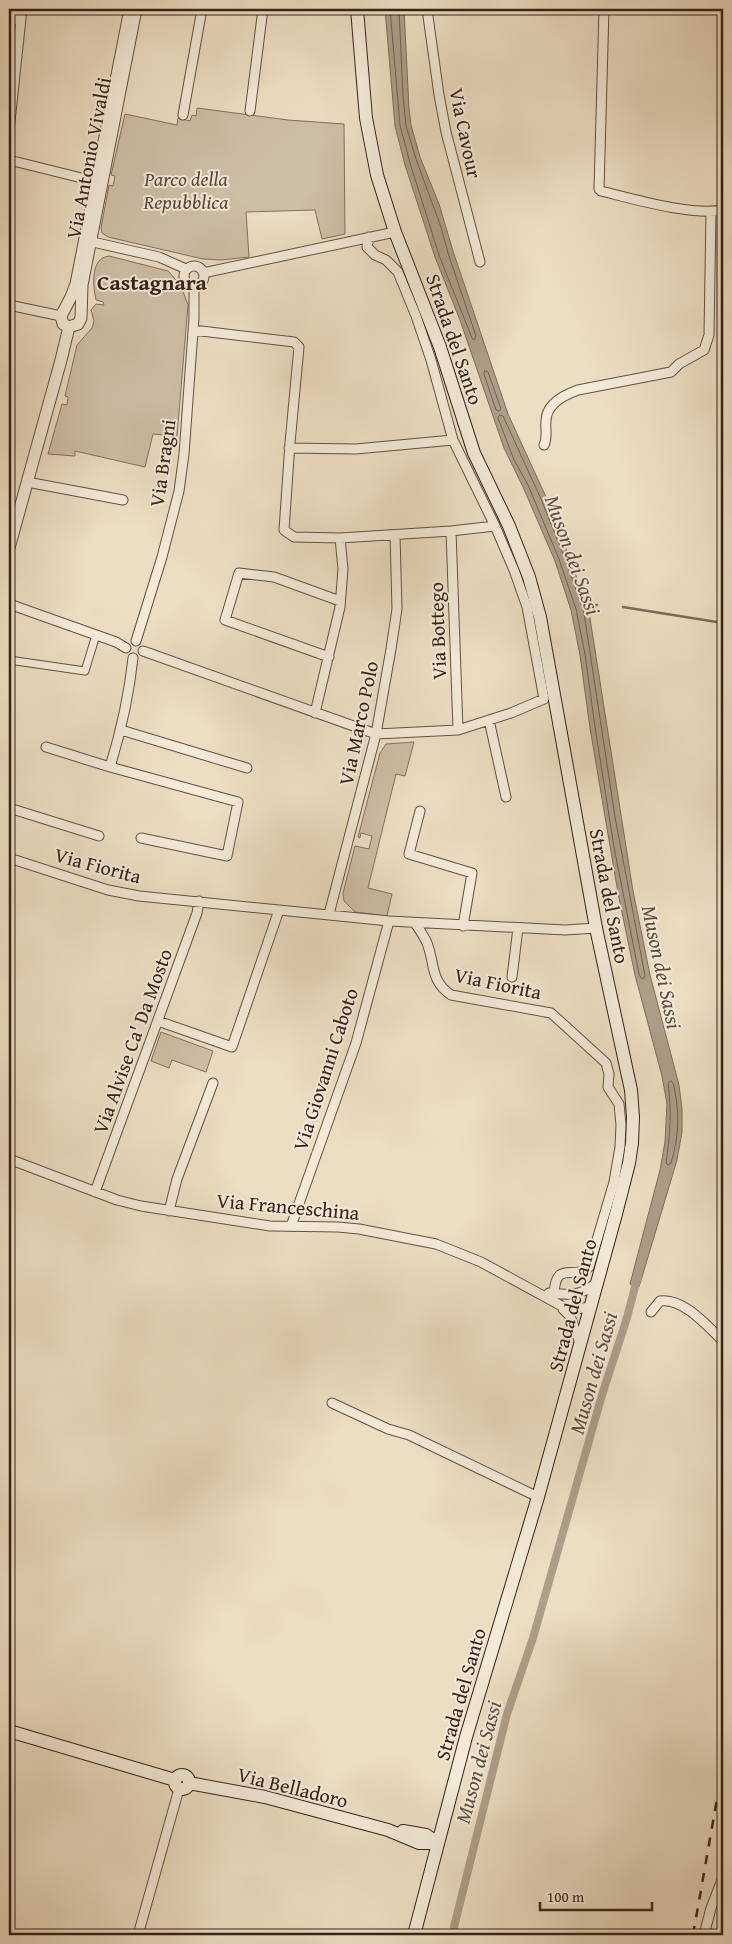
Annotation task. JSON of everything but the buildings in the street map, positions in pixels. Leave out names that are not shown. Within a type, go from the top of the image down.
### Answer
[{"type":"main road","name":"Strada del Santo","points":[[357,9],[366,118],[377,176],[395,232],[433,328],[474,453],[481,483],[509,526],[529,577],[540,617],[546,675],[596,928],[631,1090],[634,1116],[629,1163],[538,1497],[466,1737],[414,1935]]},
{"type":"main road","name":"Via Belladoro","points":[[9,1731],[181,1784],[265,1797],[416,1837],[426,1835],[438,1843]]},
{"type":"main road","name":"Via Belladoro","points":[[416,1837],[432,1827],[446,1811]]},
{"type":"main road","points":[[416,1837],[430,1856],[432,1865]]},
{"type":"street","points":[[9,131],[22,9]]},
{"type":"street","name":"Via Antonio Vivaldi","points":[[99,183],[130,9]]},
{"type":"street","name":"Via Antonio Vivaldi","points":[[63,313],[74,291],[87,241],[136,9]]},
{"type":"street","points":[[183,115],[202,9]]},
{"type":"street","points":[[250,111],[263,9]]},
{"type":"street","name":"Via Cavour","points":[[427,9],[446,132],[480,262]]},
{"type":"street","points":[[604,9],[599,189],[649,203],[710,212],[723,210]]},
{"type":"street","points":[[9,19],[21,20]]},
{"type":"street","points":[[9,160],[99,183]]},
{"type":"street","points":[[544,445],[546,441],[545,423],[548,410],[564,394],[671,372],[679,364],[704,350],[709,335],[710,212]]},
{"type":"street","points":[[203,272],[395,232]]},
{"type":"street","name":"Strada del Santo","points":[[369,237],[367,248],[375,255],[386,260],[398,272],[432,360],[453,440],[481,483],[495,526],[514,570],[546,675],[544,699],[489,720]]},
{"type":"street","points":[[87,241],[159,258],[186,269],[190,266],[196,266],[203,272],[202,282],[194,286]]},
{"type":"street","name":"Via Antonio Vivaldi","points":[[80,315],[87,241]]},
{"type":"street","name":"Via Bragni","points":[[136,641],[162,557],[179,491],[184,454],[193,330],[194,286],[185,280],[184,274],[186,269]]},
{"type":"street","points":[[9,305],[63,313],[74,308],[80,315],[78,324],[69,327]]},
{"type":"street","points":[[63,313],[62,322],[69,327]]},
{"type":"street","points":[[9,548],[69,327]]},
{"type":"street","points":[[193,330],[294,342],[299,347],[289,448],[284,530],[294,537],[340,538],[395,535],[495,526]]},
{"type":"street","points":[[445,410],[459,406]]},
{"type":"street","points":[[289,448],[356,449],[453,440]]},
{"type":"street","points":[[27,482],[122,500]]},
{"type":"street","name":"Via Bottego","points":[[452,531],[458,730]]},
{"type":"street","name":"Via Marco Polo","points":[[329,914],[376,734],[397,609],[395,535]]},
{"type":"street","points":[[315,713],[340,601],[342,569],[340,538]]},
{"type":"street","points":[[328,657],[225,620],[239,573],[274,577],[340,601]]},
{"type":"street","points":[[9,604],[96,635],[126,648],[128,654],[133,658]]},
{"type":"street","points":[[9,660],[85,671],[96,635]]},
{"type":"street","points":[[126,648],[130,643],[136,641],[141,645],[143,651]]},
{"type":"street","points":[[133,658],[139,656],[143,651]]},
{"type":"street","points":[[143,651],[376,734],[458,730],[489,720],[506,797]]},
{"type":"street","points":[[110,767],[121,730],[133,658]]},
{"type":"street","points":[[121,730],[247,768]]},
{"type":"street","points":[[46,747],[110,767],[238,802],[227,856],[141,838]]},
{"type":"street","points":[[9,808],[99,836]]},
{"type":"street","points":[[420,811],[409,854],[472,873],[463,926]]},
{"type":"street","name":"Via Fiorita","points":[[9,858],[108,890],[139,896],[415,923],[565,930],[596,928]]},
{"type":"street","name":"Via Alvise Ca' Da Mosto","points":[[95,1192],[197,913],[199,901]]},
{"type":"street","points":[[158,1021],[232,1047],[279,910]]},
{"type":"street","name":"Via Giovanni Caboto","points":[[291,1226],[356,1042],[389,921]]},
{"type":"street","name":"Via Fiorita","points":[[415,923],[427,943],[437,982],[442,989],[451,995],[551,1013],[606,1063],[609,1074],[608,1087],[619,1104],[621,1117],[620,1147],[616,1170],[589,1267],[581,1273],[564,1272],[560,1274],[556,1282],[554,1294]]},
{"type":"street","points":[[512,977],[518,928]]},
{"type":"street","points":[[169,1211],[177,1179],[213,1083]]},
{"type":"street","name":"Via Franceschina","points":[[9,1159],[117,1200],[169,1211],[270,1226],[359,1229],[436,1244],[474,1258],[569,1310],[590,1307]]},
{"type":"street","points":[[573,1295],[589,1289],[597,1281]]},
{"type":"street","name":"Via Franceschina","points":[[532,1289],[554,1294],[573,1295]]},
{"type":"street","points":[[573,1295],[590,1307]]},
{"type":"street","points":[[651,1312],[660,1301],[672,1302],[689,1310],[723,1341]]},
{"type":"street","name":"Via Franceschina","points":[[559,1305],[570,1316],[580,1344]]},
{"type":"street","points":[[332,1403],[388,1429],[409,1435],[538,1497]]},
{"type":"street","points":[[138,1935],[181,1784]]},
{"type":"street","points":[[704,1935],[710,1908],[723,1878]]},
{"type":"green space","name":"Parco della Repubblica","points":[[197,108],[288,120],[344,124],[345,234],[322,239],[315,210],[246,212],[249,257],[221,260],[203,259],[108,237],[102,233],[101,228],[109,185],[113,186],[115,176],[111,175],[125,114],[177,125],[178,118],[190,121],[192,115],[196,116]]},
{"type":"green space","points":[[109,256],[168,271],[181,286],[188,305],[177,436],[153,434],[145,467],[75,451],[75,456],[48,454],[62,404],[67,405],[68,397],[65,396],[77,345],[92,328],[94,321],[91,310],[96,304],[104,305],[103,302],[96,300],[94,274],[99,262]]},
{"type":"green space","points":[[414,742],[405,776],[396,774],[368,888],[392,894],[387,916],[355,912],[344,901],[343,893],[355,846],[369,849],[372,836],[361,833],[360,838],[358,837],[380,753],[386,744]]},
{"type":"green space","points":[[161,1032],[213,1051],[206,1072],[172,1060],[169,1068],[151,1061]]},
{"type":"water","points":[[385,9],[404,9],[409,109],[411,125],[420,157],[439,204],[508,414],[546,497],[589,612],[633,891],[650,975],[679,1085],[682,1109],[682,1132],[677,1160],[639,1287],[630,1284],[660,1170],[665,1142],[667,1104],[662,1076],[635,975],[618,893],[590,728],[580,655],[571,610],[555,561],[504,448],[460,320],[435,257],[405,165],[395,126]]},
{"type":"waterway","points":[[584,607],[597,605]]},
{"type":"waterway","points":[[623,607],[723,623]]},
{"type":"waterway","name":"Muson dei Sassi","points":[[452,1935],[507,1714],[533,1638],[638,1276]]},
{"type":"railway","points":[[693,1935],[723,1765]]},
{"type":"district","name":"Castagnara","points":[[152,282]]}]
